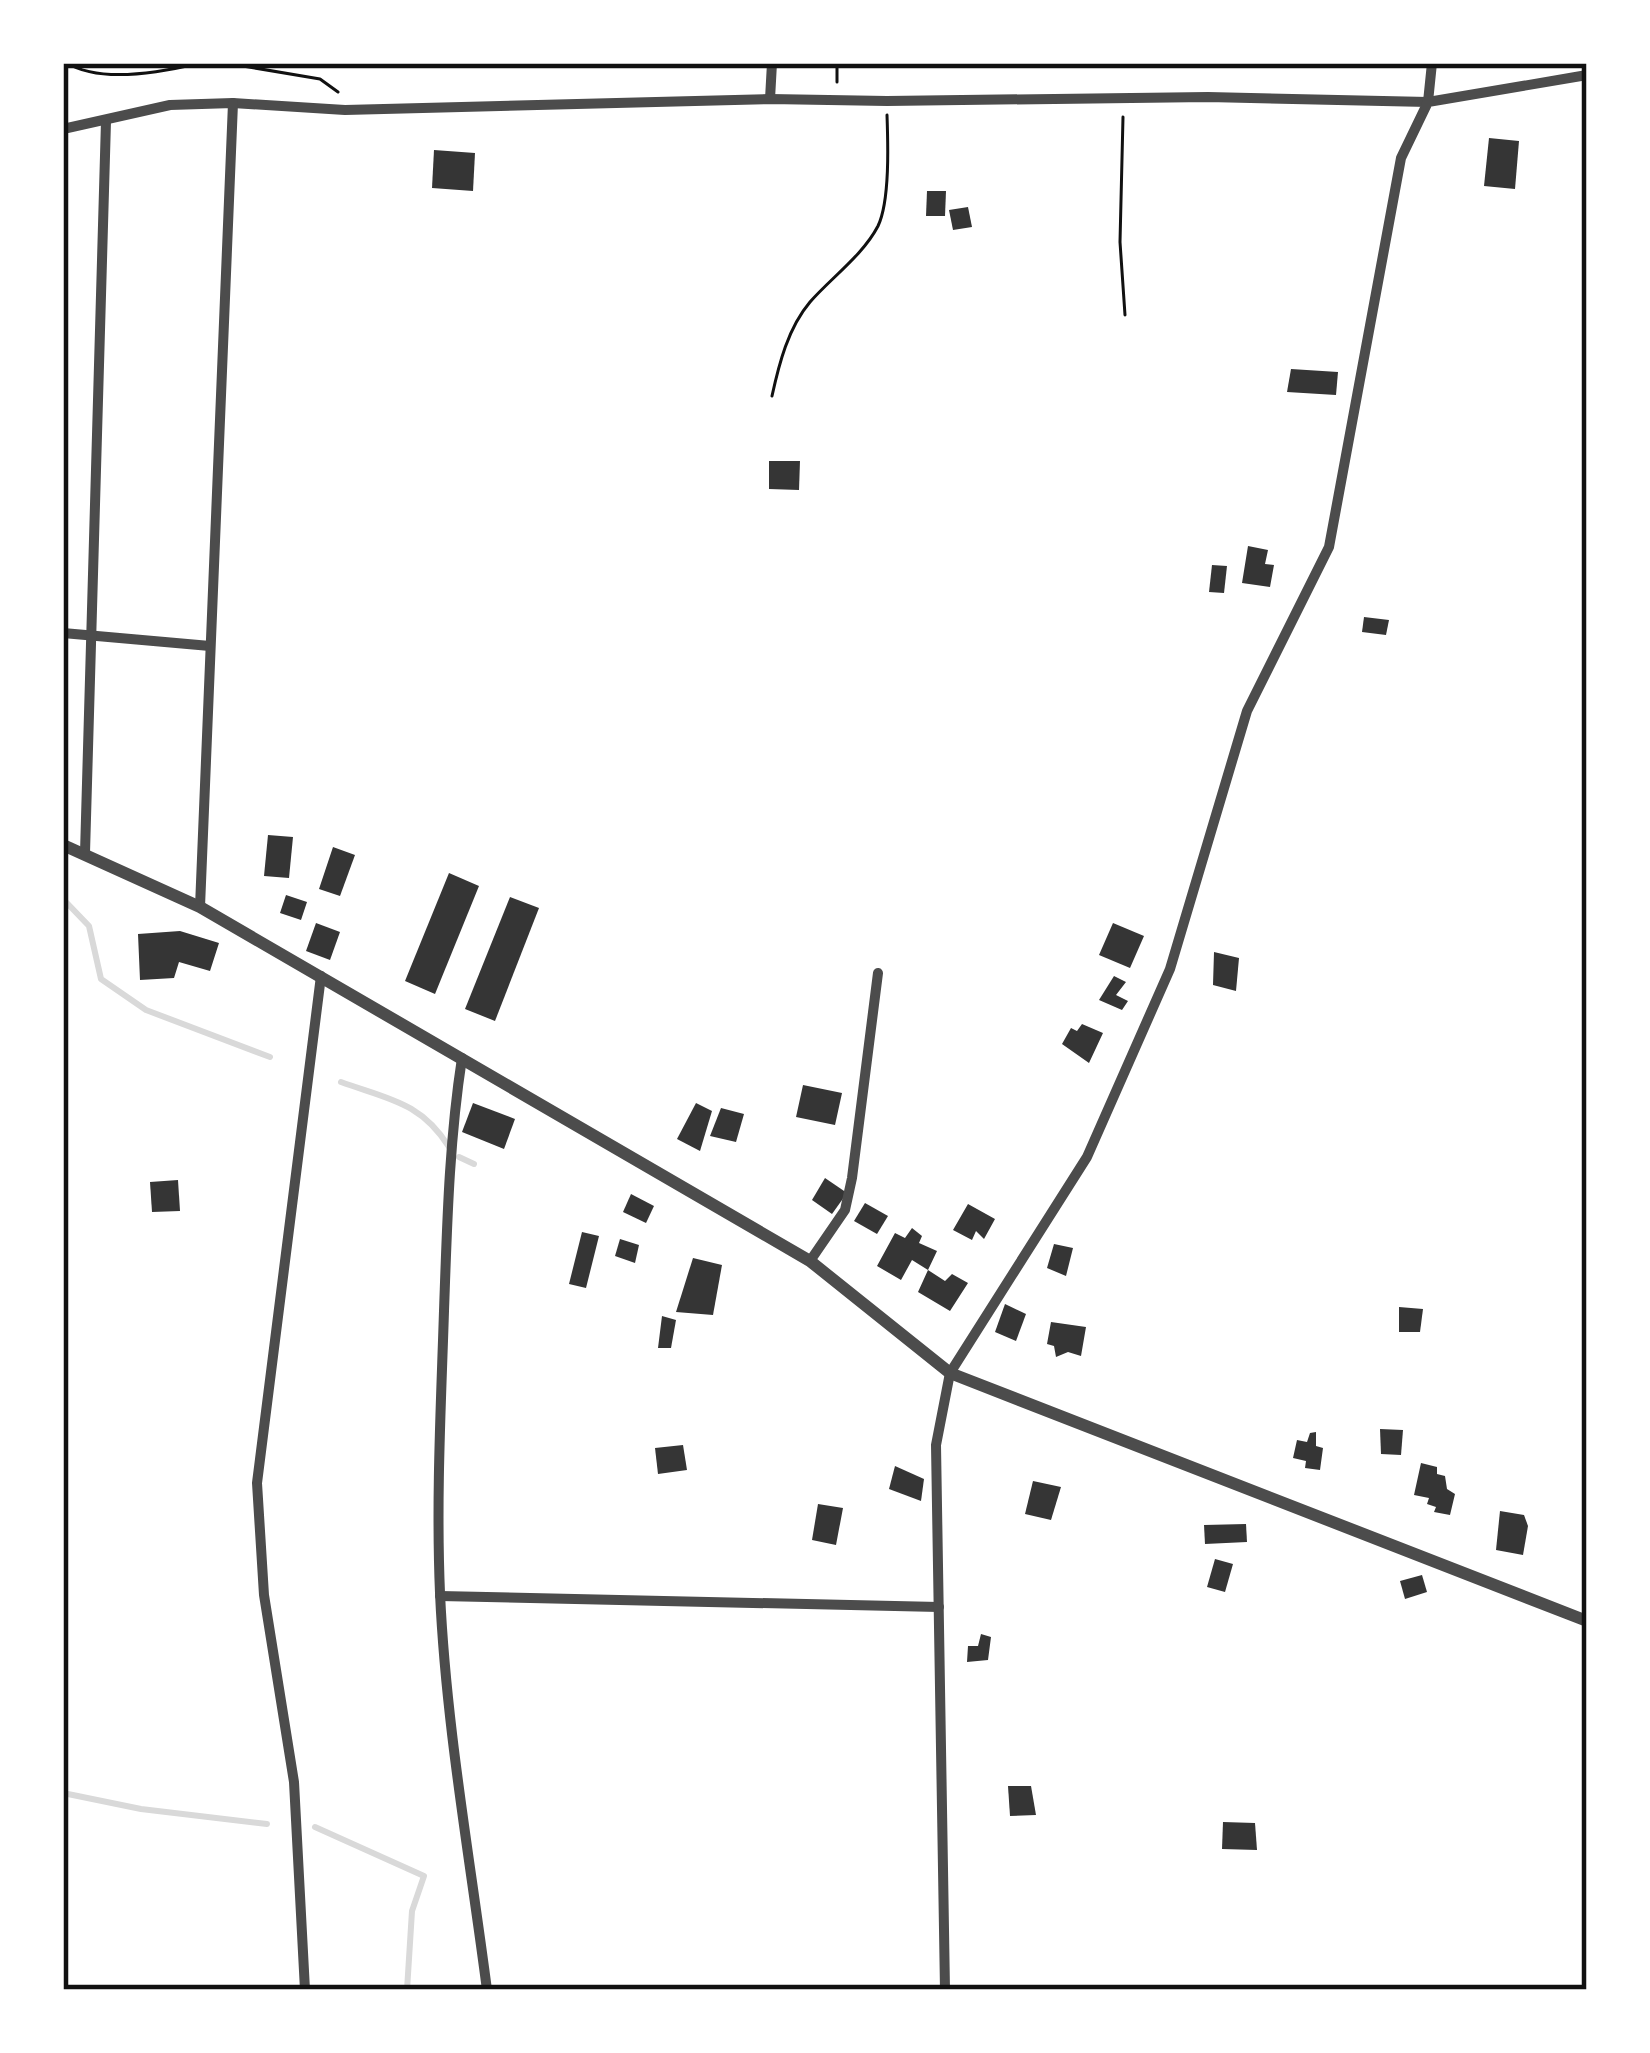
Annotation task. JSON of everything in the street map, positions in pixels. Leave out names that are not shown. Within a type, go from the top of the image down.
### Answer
[{"type":"street","points":[[770,99],[772,63]]},
{"type":"street","points":[[945,1990],[936,1445],[950,1372],[1087,1157],[1170,969],[1247,711],[1329,547],[1401,158],[1428,102],[1432,63]]},
{"type":"street","points":[[63,129],[170,105],[345,110],[770,99],[1124,97],[1428,102],[1587,75]]},
{"type":"street","points":[[200,907],[233,104]]},
{"type":"street","points":[[85,853],[106,121]]},
{"type":"street","points":[[63,633],[211,646]]},
{"type":"street","points":[[63,845],[200,907],[810,1261],[950,1372],[1587,1621]]},
{"type":"street","points":[[810,1261],[844,1210],[852,1178],[878,973]]},
{"type":"street","points":[[305,1990],[293,1782],[264,1594],[257,1483],[321,976]]},
{"type":"street","points":[[463,1058],[447,1213],[438,1498],[440,1596],[449,1708],[488,1990]]},
{"type":"street","points":[[440,1596],[939,1607]]},
{"type":"path","points":[[68,63],[78,70],[120,73],[200,63]]},
{"type":"path","points":[[225,63],[320,79],[338,92],[345,110]]},
{"type":"path","points":[[836,101],[837,63]]},
{"type":"path","points":[[1124,97],[1120,242],[1125,316]]},
{"type":"path","points":[[772,396],[782,353],[807,305],[878,224],[888,143],[887,101]]},
{"type":"building","points":[[1489,138],[1519,141],[1515,189],[1484,186]]},
{"type":"building","points":[[434,150],[475,153],[473,191],[432,188]]},
{"type":"building","points":[[927,191],[946,191],[945,216],[926,216]]},
{"type":"building","points":[[968,207],[972,227],[953,230],[949,210]]},
{"type":"building","points":[[1291,369],[1338,372],[1336,395],[1287,392]]},
{"type":"building","points":[[769,461],[800,461],[799,490],[769,489]]},
{"type":"building","points":[[1248,546],[1268,550],[1265,564],[1274,565],[1270,587],[1242,583]]},
{"type":"building","points":[[1212,565],[1227,566],[1224,593],[1209,592]]},
{"type":"building","points":[[1364,617],[1389,620],[1386,635],[1362,632]]},
{"type":"building","points":[[268,835],[293,837],[289,878],[264,876]]},
{"type":"building","points":[[333,847],[355,855],[340,896],[319,889]]},
{"type":"building","points":[[449,873],[479,886],[435,994],[405,981]]},
{"type":"building","points":[[286,895],[307,902],[301,920],[280,913]]},
{"type":"building","points":[[510,897],[539,908],[495,1021],[465,1009]]},
{"type":"building","points":[[316,923],[340,932],[330,960],[306,951]]},
{"type":"building","points":[[1113,923],[1144,936],[1130,968],[1099,955]]},
{"type":"building","points":[[180,931],[219,943],[210,971],[179,962],[174,978],[140,980],[138,934]]},
{"type":"building","points":[[1214,952],[1239,958],[1236,991],[1213,985]]},
{"type":"building","points":[[1114,976],[1126,982],[1116,995],[1128,1001],[1122,1010],[1099,1000]]},
{"type":"building","points":[[1082,1024],[1103,1033],[1089,1063],[1062,1044],[1071,1028],[1077,1031]]},
{"type":"building","points":[[803,1085],[842,1093],[835,1125],[796,1117]]},
{"type":"building","points":[[473,1103],[515,1119],[504,1149],[462,1132]]},
{"type":"building","points":[[696,1103],[712,1111],[700,1151],[677,1139]]},
{"type":"building","points":[[721,1108],[744,1114],[736,1142],[710,1136]]},
{"type":"building","points":[[825,1178],[847,1193],[832,1214],[812,1200]]},
{"type":"building","points":[[178,1180],[180,1211],[152,1212],[150,1182]]},
{"type":"building","points":[[631,1194],[654,1206],[646,1223],[623,1212]]},
{"type":"building","points":[[865,1203],[888,1216],[877,1234],[854,1221]]},
{"type":"building","points":[[968,1204],[995,1219],[984,1239],[976,1231],[972,1240],[953,1230]]},
{"type":"building","points":[[912,1228],[922,1236],[919,1243],[937,1251],[928,1270],[912,1260],[901,1280],[877,1266],[895,1233],[905,1238]]},
{"type":"building","points":[[582,1232],[599,1236],[586,1288],[569,1284]]},
{"type":"building","points":[[620,1239],[639,1245],[635,1263],[615,1256]]},
{"type":"building","points":[[1054,1244],[1073,1248],[1066,1276],[1047,1268]]},
{"type":"building","points":[[693,1258],[722,1265],[713,1315],[676,1312]]},
{"type":"building","points":[[928,1270],[945,1281],[952,1274],[968,1283],[950,1311],[918,1292]]},
{"type":"building","points":[[1005,1304],[1026,1314],[1016,1341],[995,1332]]},
{"type":"building","points":[[1399,1307],[1423,1309],[1420,1332],[1399,1332]]},
{"type":"building","points":[[662,1316],[676,1320],[671,1348],[658,1348]]},
{"type":"building","points":[[1051,1322],[1086,1327],[1081,1356],[1068,1352],[1056,1357],[1054,1346],[1047,1344]]},
{"type":"building","points":[[1380,1429],[1403,1430],[1401,1455],[1381,1454]]},
{"type":"building","points":[[1316,1432],[1316,1446],[1323,1448],[1320,1470],[1305,1468],[1306,1461],[1293,1458],[1297,1440],[1307,1442],[1310,1433]]},
{"type":"building","points":[[683,1445],[687,1470],[658,1474],[655,1448]]},
{"type":"building","points":[[1421,1463],[1437,1467],[1437,1474],[1445,1476],[1447,1489],[1455,1494],[1450,1515],[1434,1512],[1436,1507],[1427,1504],[1429,1498],[1414,1495]]},
{"type":"building","points":[[895,1466],[924,1479],[921,1501],[889,1489]]},
{"type":"building","points":[[1033,1481],[1061,1487],[1051,1520],[1025,1514]]},
{"type":"building","points":[[818,1504],[843,1508],[836,1545],[812,1540]]},
{"type":"building","points":[[1500,1511],[1524,1515],[1528,1526],[1523,1555],[1496,1550]]},
{"type":"building","points":[[1246,1524],[1247,1542],[1205,1544],[1204,1525]]},
{"type":"building","points":[[1215,1559],[1233,1564],[1225,1592],[1207,1587]]},
{"type":"building","points":[[1422,1575],[1427,1592],[1405,1599],[1400,1581]]},
{"type":"building","points":[[981,1634],[991,1637],[988,1660],[967,1662],[968,1646],[978,1646]]},
{"type":"building","points":[[1008,1786],[1031,1786],[1036,1815],[1010,1816]]},
{"type":"building","points":[[1223,1822],[1255,1823],[1257,1850],[1222,1849]]},
{"type":"waterway","points":[[64,900],[89,926],[101,979],[146,1010],[270,1057]]},
{"type":"waterway","points":[[341,1082],[415,1111],[449,1147]]},
{"type":"waterway","points":[[459,1157],[474,1164]]},
{"type":"waterway","points":[[63,1793],[141,1809],[267,1824]]},
{"type":"waterway","points":[[315,1827],[424,1876],[412,1911],[407,1990]]}]
